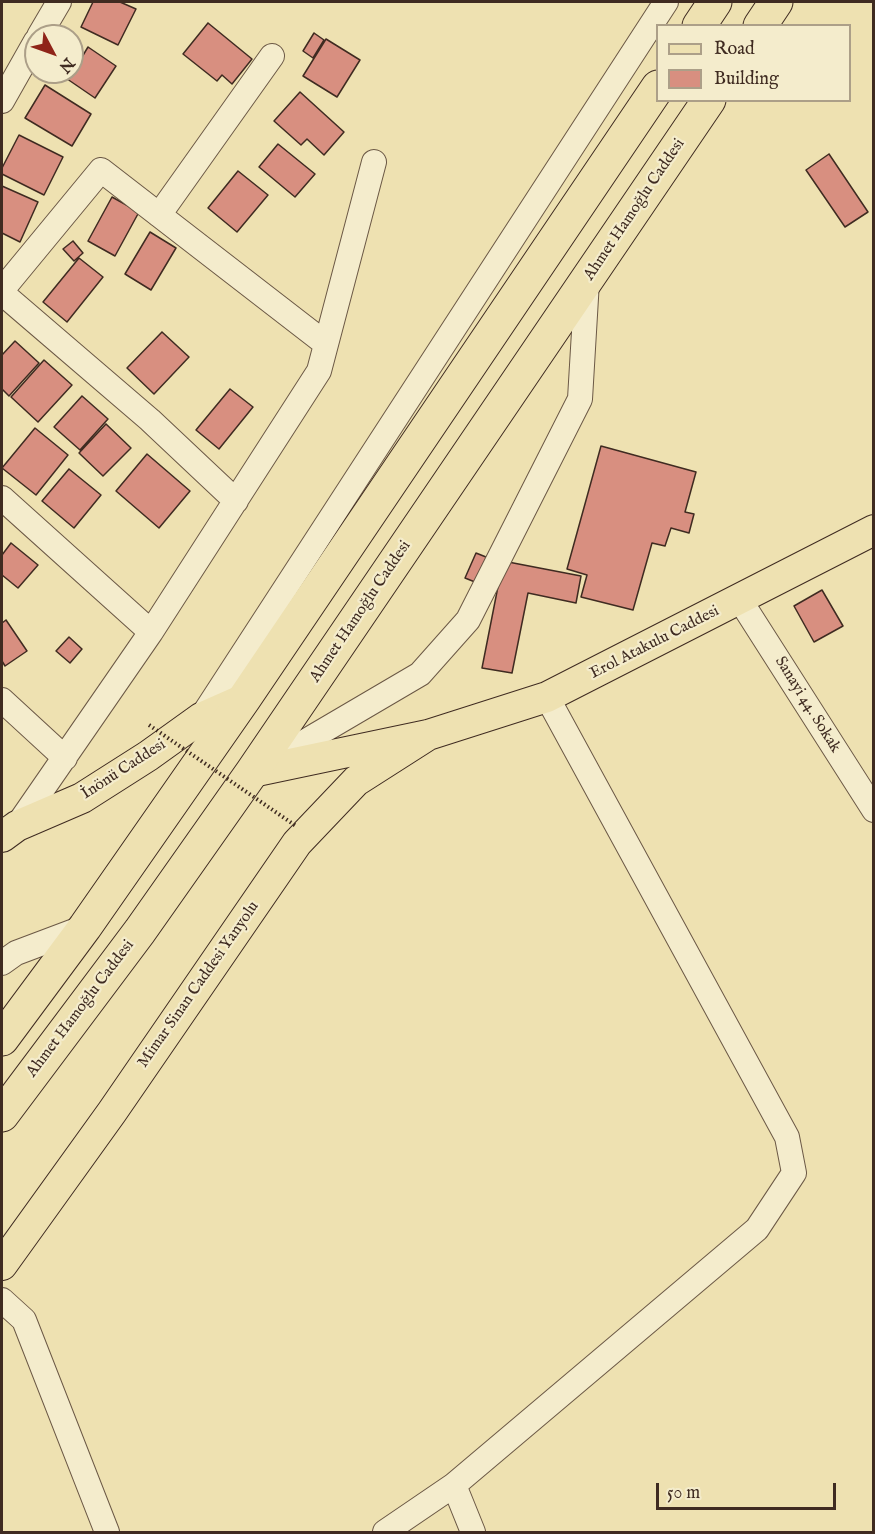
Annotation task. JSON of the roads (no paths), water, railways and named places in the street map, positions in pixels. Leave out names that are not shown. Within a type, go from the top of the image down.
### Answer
[{"type":"highway","points":[[700,24],[715,2]]},
{"type":"highway","points":[[760,24],[776,2]]},
{"type":"highway","points":[[2,1040],[86,927],[244,699],[656,88]]},
{"type":"highway","name":"Ahmet Hamoğlu Caddesi","points":[[2,1115],[140,931],[252,772],[708,102]]},
{"type":"main road","name":"Erol Atakulu Caddesi","points":[[428,735],[547,697],[873,530]]},
{"type":"main road","name":"İnönü Caddesi","points":[[9,831],[82,798],[148,756],[201,718],[244,699]]},
{"type":"main road","points":[[252,772],[428,735]]},
{"type":"main road","name":"Mimar Sinan Caddesi Yanyolu","points":[[2,1265],[297,843],[356,782],[428,735]]},
{"type":"street","points":[[46,24],[59,2]]},
{"type":"street","points":[[201,718],[666,2]]},
{"type":"street","points":[[159,215],[272,56]]},
{"type":"street","points":[[2,101],[13,60]]},
{"type":"street","points":[[9,831],[65,758],[151,632],[319,371],[374,162]]},
{"type":"street","points":[[236,501],[5,281],[101,170],[326,344]]},
{"type":"street","points":[[252,772],[420,674],[468,620],[580,399],[587,281]]},
{"type":"street","points":[[2,498],[151,632]]},
{"type":"street","name":"Sanayi 44. Sokak","points":[[740,600],[873,810]]},
{"type":"street","points":[[385,1533],[454,1485],[757,1229],[794,1173],[787,1137],[547,697]]},
{"type":"street","points":[[2,700],[65,758]]},
{"type":"street","points":[[2,963],[16,953],[86,927]]},
{"type":"street","points":[[2,1300],[24,1320],[107,1533]]},
{"type":"street","points":[[454,1485],[473,1533]]}]
